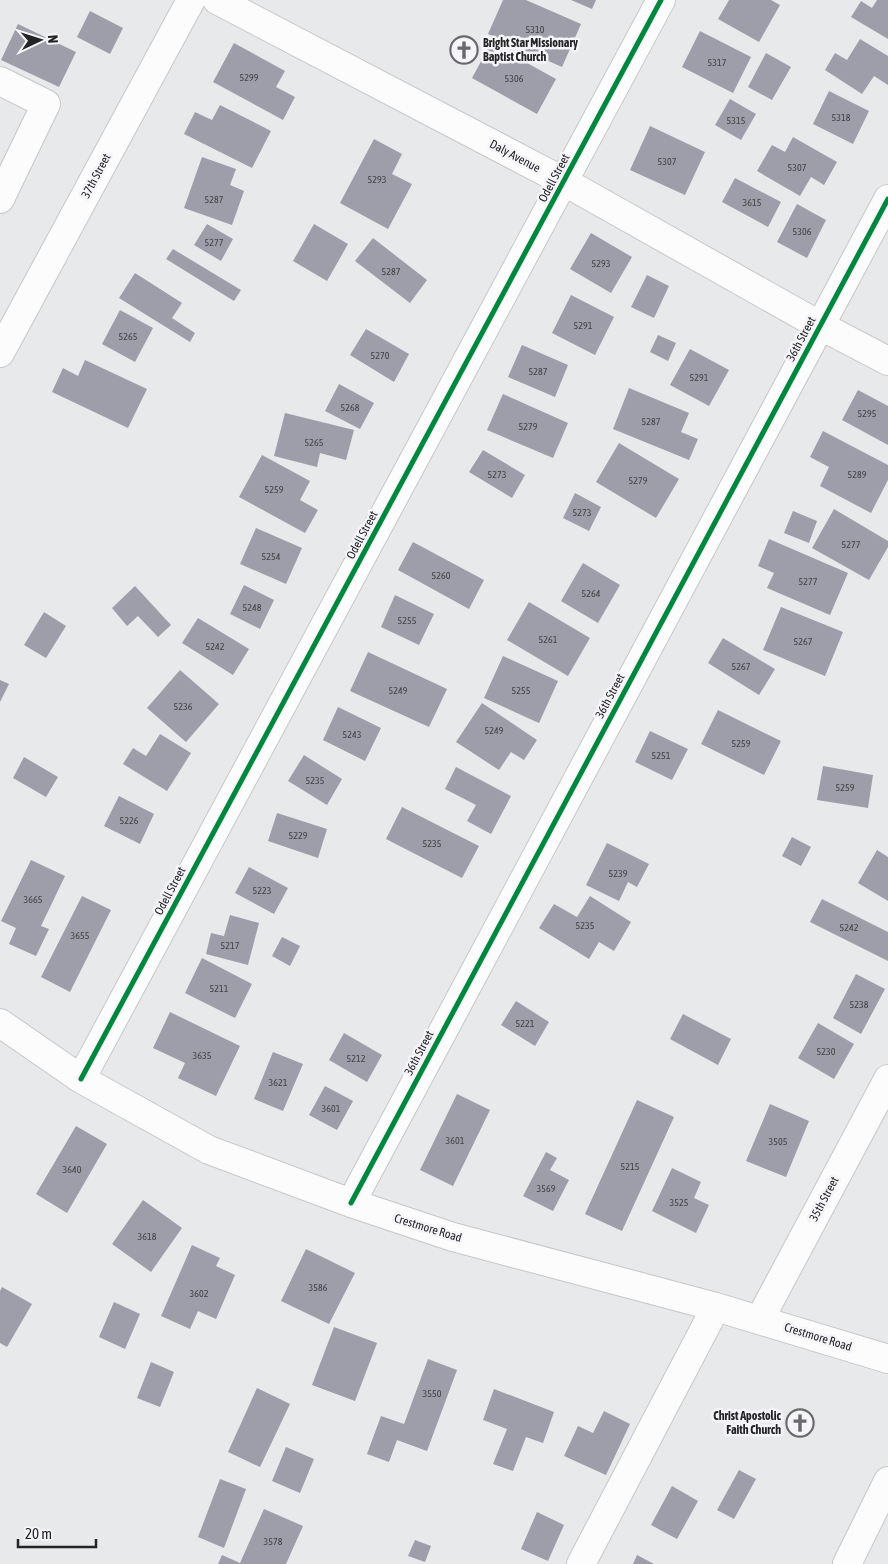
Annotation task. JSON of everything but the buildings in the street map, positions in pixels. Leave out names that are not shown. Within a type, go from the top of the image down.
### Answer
[{"type":"street","name":"37th Street","points":[[0,353],[191,0]]},
{"type":"street","name":"Daly Avenue","points":[[217,0],[563,182],[819,325],[888,361]]},
{"type":"street","name":"Odell Street","points":[[81,1079],[661,0]]},
{"type":"street","points":[[0,81],[46,104],[0,199]]},
{"type":"street","name":"36th Street","points":[[351,1203],[888,198]]},
{"type":"street","name":"Crestmore Road","points":[[0,1023],[81,1079],[209,1150],[351,1203],[453,1237],[760,1319],[888,1359]]},
{"type":"street","name":"35th Street","points":[[760,1319],[888,1079]]},
{"type":"street","points":[[582,1564],[716,1307]]},
{"type":"street","points":[[847,1564],[888,1481]]},
{"type":"cycle path","points":[[81,1079],[661,0]]},
{"type":"cycle path","points":[[351,1203],[888,199]]},
{"type":"place","name":"Bright Star Missionary Baptist Church","points":[[464,50]]},
{"type":"place","name":"Christ Apostolic Faith Church","points":[[800,1423]]}]
